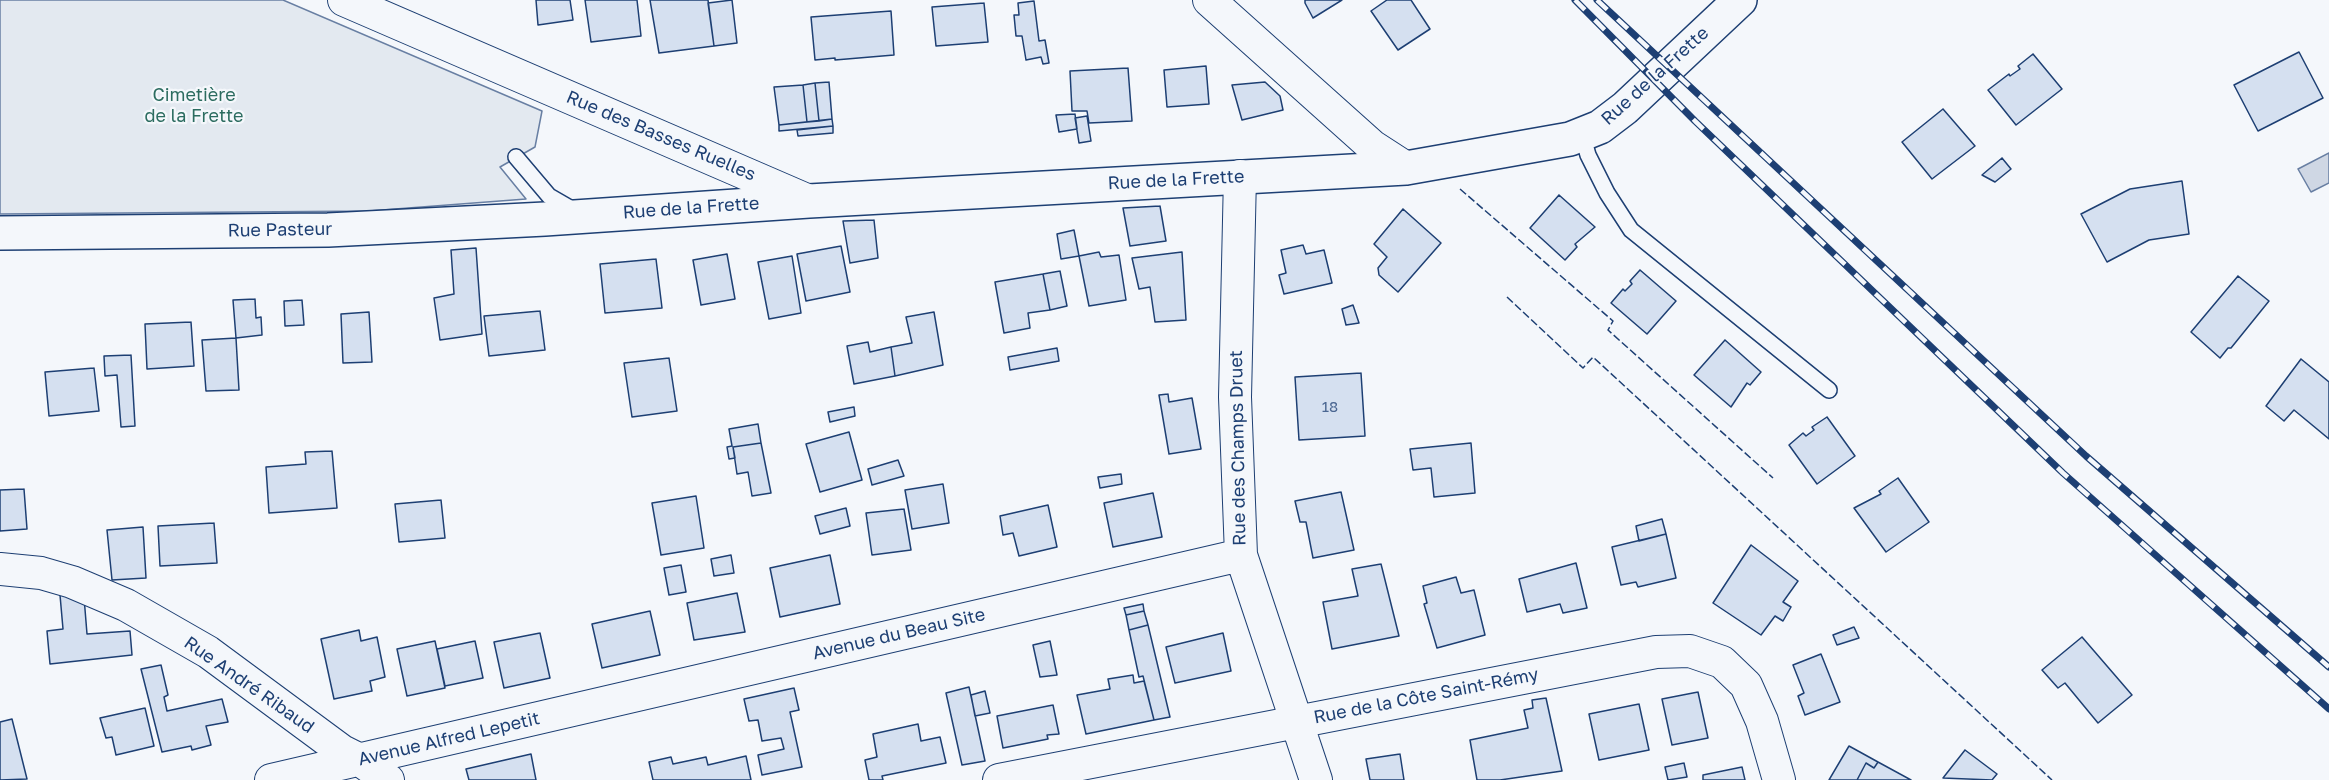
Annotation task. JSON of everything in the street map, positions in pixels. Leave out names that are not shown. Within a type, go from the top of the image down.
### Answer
[{"type":"street","name":"Rue des Basses Ruelles","points":[[344,0],[809,201]]},
{"type":"street","points":[[1209,0],[1372,146],[1406,168]]},
{"type":"street","name":"Rue de la Frette","points":[[571,216],[1406,168],[1570,140],[1600,127],[1625,108],[1740,0]]},
{"type":"street","name":"Rue des Champs Druet","points":[[1240,176],[1235,397],[1241,555],[1316,780]]},
{"type":"street","name":"Rue Pasteur","points":[[0,234],[328,230],[571,216]]},
{"type":"street","name":"Avenue du Beau Site","points":[[558,714],[1241,555]]},
{"type":"street","name":"Rue André Ribaud","points":[[0,569],[41,573],[72,582],[126,605],[208,652],[342,751],[360,759],[388,780]]},
{"type":"street","name":"Rue de la Côte Saint-Rémy","points":[[999,780],[1656,652],[1690,651],[1722,662],[1746,686],[1762,721],[1779,780]]},
{"type":"street","name":"Avenue Alfred Lepetit","points":[[271,780],[558,714]]},
{"type":"lane","points":[[1582,134],[1588,155],[1607,193],[1631,230],[1829,390]]},
{"type":"lane","points":[[516,157],[549,196],[571,216]]},
{"type":"green space","name":"Cimetière de la Frette","points":[[0,0],[283,0],[542,111],[535,147],[500,167],[526,199],[369,211],[0,214]]},
{"type":"shaded area","points":[[2329,153],[2329,183],[2311,192],[2298,169]]},
{"type":"building","points":[[536,0],[570,0],[573,20],[538,25]]},
{"type":"building","points":[[585,0],[637,0],[641,36],[591,42]]},
{"type":"building","points":[[650,0],[708,0],[714,46],[659,53]]},
{"type":"building","points":[[732,0],[737,43],[714,46],[708,3]]},
{"type":"building","points":[[1305,0],[1342,0],[1313,18],[1305,3]]},
{"type":"building","points":[[1387,0],[1411,0],[1430,29],[1398,50],[1371,11]]},
{"type":"building","points":[[1034,1],[1039,41],[1045,40],[1049,63],[1043,64],[1041,57],[1026,60],[1022,36],[1016,36],[1014,15],[1019,15],[1018,3]]},
{"type":"building","points":[[984,3],[988,42],[936,46],[932,7]]},
{"type":"building","points":[[891,11],[894,55],[815,60],[811,17]]},
{"type":"building","points":[[2299,52],[2323,98],[2258,131],[2234,85]]},
{"type":"building","points":[[2033,54],[2062,89],[2016,125],[1988,90],[2009,74],[2010,76],[2020,69],[2018,66]]},
{"type":"building","points":[[1206,66],[1209,104],[1167,107],[1164,70]]},
{"type":"building","points":[[1128,68],[1132,121],[1089,123],[1087,111],[1072,111],[1070,71]]},
{"type":"building","points":[[829,82],[832,119],[819,121],[815,83]]},
{"type":"building","points":[[1265,82],[1280,96],[1283,110],[1242,120],[1232,85]]},
{"type":"building","points":[[815,83],[819,121],[807,122],[803,85]]},
{"type":"building","points":[[803,85],[807,122],[779,125],[774,87]]},
{"type":"building","points":[[1943,109],[1975,146],[1932,179],[1902,142]]},
{"type":"building","points":[[1075,114],[1077,129],[1059,132],[1056,115]]},
{"type":"building","points":[[1087,116],[1091,141],[1079,143],[1075,118]]},
{"type":"building","points":[[832,119],[833,126],[779,131],[779,125]]},
{"type":"building","points":[[833,126],[833,133],[798,136],[797,130]]},
{"type":"building","points":[[2002,158],[2011,169],[1995,182],[1982,175]]},
{"type":"building","points":[[2182,181],[2189,234],[2149,240],[2107,262],[2081,214],[2130,189]]},
{"type":"building","points":[[1559,195],[1595,227],[1575,244],[1577,247],[1565,260],[1530,228]]},
{"type":"building","points":[[1160,206],[1166,241],[1130,246],[1123,208]]},
{"type":"building","points":[[1403,209],[1441,243],[1398,292],[1379,275],[1378,268],[1387,257],[1374,244]]},
{"type":"building","points":[[874,220],[878,258],[850,263],[843,221]]},
{"type":"building","points":[[1074,230],[1079,256],[1061,259],[1057,234]]},
{"type":"building","points":[[1303,245],[1306,254],[1324,250],[1332,283],[1284,294],[1279,275],[1286,273],[1281,250]]},
{"type":"building","points":[[841,246],[850,292],[806,301],[797,254]]},
{"type":"building","points":[[476,248],[482,334],[440,340],[434,298],[454,294],[451,250]]},
{"type":"building","points":[[1099,252],[1101,257],[1119,255],[1126,300],[1089,306],[1079,256]]},
{"type":"building","points":[[1182,252],[1186,320],[1155,322],[1150,287],[1139,289],[1132,258]]},
{"type":"building","points":[[727,254],[735,299],[701,305],[693,260]]},
{"type":"building","points":[[792,256],[801,313],[769,319],[758,262]]},
{"type":"building","points":[[656,259],[662,308],[605,313],[600,264]]},
{"type":"building","points":[[1640,270],[1676,301],[1647,334],[1611,303],[1623,289],[1625,291],[1632,284],[1630,281]]},
{"type":"building","points":[[1060,271],[1067,306],[1050,310],[1043,274]]},
{"type":"building","points":[[1043,274],[1050,310],[1028,313],[1030,328],[1004,333],[995,282]]},
{"type":"building","points":[[2238,276],[2269,301],[2231,348],[2228,348],[2220,358],[2191,332]]},
{"type":"building","points":[[255,299],[256,318],[261,317],[262,335],[236,338],[233,300]]},
{"type":"building","points":[[302,300],[304,325],[285,326],[284,301]]},
{"type":"building","points":[[1353,305],[1359,323],[1346,325],[1342,309]]},
{"type":"building","points":[[540,311],[545,350],[489,356],[484,316]]},
{"type":"building","points":[[369,312],[372,362],[343,363],[341,314]]},
{"type":"building","points":[[934,312],[943,365],[895,376],[891,347],[912,343],[906,317]]},
{"type":"building","points":[[191,322],[194,366],[147,369],[145,324]]},
{"type":"building","points":[[236,338],[239,390],[206,391],[202,340]]},
{"type":"building","points":[[1725,340],[1761,372],[1750,385],[1747,383],[1731,407],[1694,375]]},
{"type":"building","points":[[868,342],[870,352],[891,347],[895,376],[854,384],[847,346]]},
{"type":"building","points":[[1057,348],[1059,361],[1010,370],[1008,357]]},
{"type":"building","points":[[131,355],[135,426],[121,427],[117,375],[105,376],[104,356]]},
{"type":"building","points":[[669,358],[677,411],[632,417],[624,363]]},
{"type":"building","points":[[2301,359],[2329,382],[2329,439],[2294,410],[2284,421],[2266,406]]},
{"type":"building","points":[[94,368],[99,411],[49,416],[45,372]]},
{"type":"building","points":[[1361,373],[1365,436],[1299,440],[1295,377]]},
{"type":"building","points":[[1168,394],[1169,402],[1192,398],[1201,449],[1169,454],[1159,395]]},
{"type":"building","points":[[854,407],[855,416],[830,422],[828,412]]},
{"type":"building","points":[[1827,417],[1855,456],[1817,484],[1789,445],[1803,433],[1806,436],[1814,430],[1812,427]]},
{"type":"building","points":[[758,424],[761,443],[733,447],[735,458],[729,459],[727,447],[732,446],[729,429]]},
{"type":"building","points":[[849,432],[862,480],[820,492],[806,444]]},
{"type":"building","points":[[761,443],[771,493],[752,496],[748,472],[737,474],[733,447]]},
{"type":"building","points":[[1471,443],[1475,493],[1434,497],[1431,468],[1413,470],[1410,449]]},
{"type":"building","points":[[332,451],[337,508],[269,513],[266,467],[306,464],[305,452]]},
{"type":"building","points":[[898,460],[904,476],[872,485],[868,469]]},
{"type":"building","points":[[1121,474],[1122,484],[1100,488],[1098,477]]},
{"type":"building","points":[[1898,478],[1929,522],[1886,552],[1854,508],[1881,494],[1879,491]]},
{"type":"building","points":[[943,484],[949,523],[912,529],[905,490]]},
{"type":"building","points":[[24,489],[27,529],[0,531],[0,490]]},
{"type":"building","points":[[1341,492],[1354,550],[1313,558],[1306,522],[1300,522],[1295,501]]},
{"type":"building","points":[[1153,493],[1162,537],[1113,547],[1104,503]]},
{"type":"building","points":[[696,496],[704,548],[661,555],[652,503]]},
{"type":"building","points":[[441,500],[445,538],[399,542],[395,504]]},
{"type":"building","points":[[1048,505],[1057,547],[1019,556],[1013,533],[1003,535],[1000,516]]},
{"type":"building","points":[[846,508],[850,526],[820,534],[815,516]]},
{"type":"building","points":[[904,509],[911,550],[872,555],[866,513]]},
{"type":"building","points":[[1662,519],[1666,534],[1639,541],[1636,526]]},
{"type":"building","points":[[214,523],[217,563],[160,566],[158,526]]},
{"type":"building","points":[[143,527],[146,578],[112,580],[107,530]]},
{"type":"building","points":[[1666,534],[1676,578],[1638,587],[1636,582],[1621,585],[1612,547]]},
{"type":"building","points":[[1751,545],[1798,581],[1783,602],[1791,607],[1783,621],[1775,616],[1761,635],[1713,603]]},
{"type":"building","points":[[731,555],[734,573],[714,576],[711,559]]},
{"type":"building","points":[[830,555],[840,604],[780,617],[770,568]]},
{"type":"building","points":[[1576,563],[1587,608],[1563,613],[1560,604],[1527,612],[1519,579]]},
{"type":"building","points":[[1381,564],[1399,636],[1332,649],[1323,602],[1358,596],[1352,569]]},
{"type":"building","points":[[681,565],[686,592],[669,595],[664,568]]},
{"type":"building","points":[[1456,577],[1461,593],[1474,590],[1485,635],[1437,648],[1424,604],[1427,603],[1423,586]]},
{"type":"building","points":[[737,593],[745,632],[694,640],[687,603]]},
{"type":"building","points":[[60,595],[84,597],[87,634],[130,631],[132,655],[50,664],[47,631],[63,629]]},
{"type":"building","points":[[1143,604],[1144,611],[1126,615],[1124,608]]},
{"type":"building","points":[[650,611],[660,655],[602,668],[592,624]]},
{"type":"building","points":[[1144,611],[1148,625],[1129,630],[1126,615]]},
{"type":"building","points":[[1148,625],[1170,717],[1154,720],[1143,676],[1139,677],[1129,630]]},
{"type":"building","points":[[1854,627],[1859,638],[1837,645],[1833,635]]},
{"type":"building","points":[[359,630],[361,641],[377,637],[385,677],[370,681],[372,691],[334,699],[321,639]]},
{"type":"building","points":[[540,633],[550,678],[504,688],[494,642]]},
{"type":"building","points":[[1223,633],[1231,671],[1175,683],[1166,647]]},
{"type":"building","points":[[2082,637],[2132,695],[2098,723],[2065,683],[2058,688],[2042,670]]},
{"type":"building","points":[[435,641],[445,688],[407,696],[397,649]]},
{"type":"building","points":[[475,641],[483,678],[445,686],[437,649]]},
{"type":"building","points":[[1050,641],[1057,675],[1040,677],[1033,645]]},
{"type":"building","points":[[1821,654],[1840,702],[1805,715],[1798,696],[1804,693],[1793,665]]},
{"type":"building","points":[[161,665],[168,695],[164,697],[167,711],[222,699],[228,722],[206,726],[211,745],[192,750],[191,746],[162,752],[141,669]]},
{"type":"building","points":[[1133,675],[1134,683],[1144,681],[1154,720],[1086,734],[1077,695],[1110,689],[1108,679]]},
{"type":"building","points":[[969,687],[985,761],[962,765],[946,693]]},
{"type":"building","points":[[794,688],[799,710],[790,712],[802,767],[762,775],[758,755],[784,749],[781,738],[762,741],[758,720],[749,721],[744,699]]},
{"type":"building","points":[[985,691],[990,713],[975,716],[971,695]]},
{"type":"building","points":[[1698,692],[1708,738],[1672,745],[1662,699]]},
{"type":"building","points":[[1546,698],[1562,771],[1500,780],[1477,780],[1470,740],[1528,728],[1524,710],[1533,708],[1532,700]]},
{"type":"building","points":[[1639,704],[1649,750],[1599,760],[1589,714]]},
{"type":"building","points":[[1053,705],[1059,734],[1047,735],[1048,739],[1003,748],[997,716]]},
{"type":"building","points":[[145,708],[154,746],[116,755],[112,737],[106,738],[100,718]]},
{"type":"building","points":[[12,719],[27,779],[0,780],[0,722]]},
{"type":"building","points":[[918,724],[921,741],[940,737],[946,763],[882,776],[883,780],[869,780],[865,760],[877,757],[873,734]]},
{"type":"building","points":[[1849,746],[1878,762],[1874,768],[1866,763],[1857,780],[1829,780]]},
{"type":"building","points":[[1965,750],[1997,774],[1992,780],[1943,778]]},
{"type":"building","points":[[531,754],[536,780],[469,780],[466,769]]},
{"type":"building","points":[[1400,754],[1404,780],[1370,780],[1366,759]]},
{"type":"building","points":[[746,756],[751,780],[653,780],[649,762],[671,757],[673,764],[706,757],[708,765]]},
{"type":"building","points":[[1878,762],[1911,780],[1857,780],[1866,763],[1874,768]]},
{"type":"building","points":[[1684,763],[1687,777],[1668,780],[1665,767]]},
{"type":"building","points":[[1742,767],[1745,780],[1703,780],[1703,775]]},
{"type":"railway","points":[[1575,0],[1695,121],[2063,473],[2329,709]]},
{"type":"railway","points":[[1597,0],[2086,456],[2329,667]]},
{"type":"fence","points":[[1460,189],[1613,321],[1608,330],[1773,478]]},
{"type":"fence","points":[[1507,297],[1583,368],[1593,357],[2052,780]]}]
